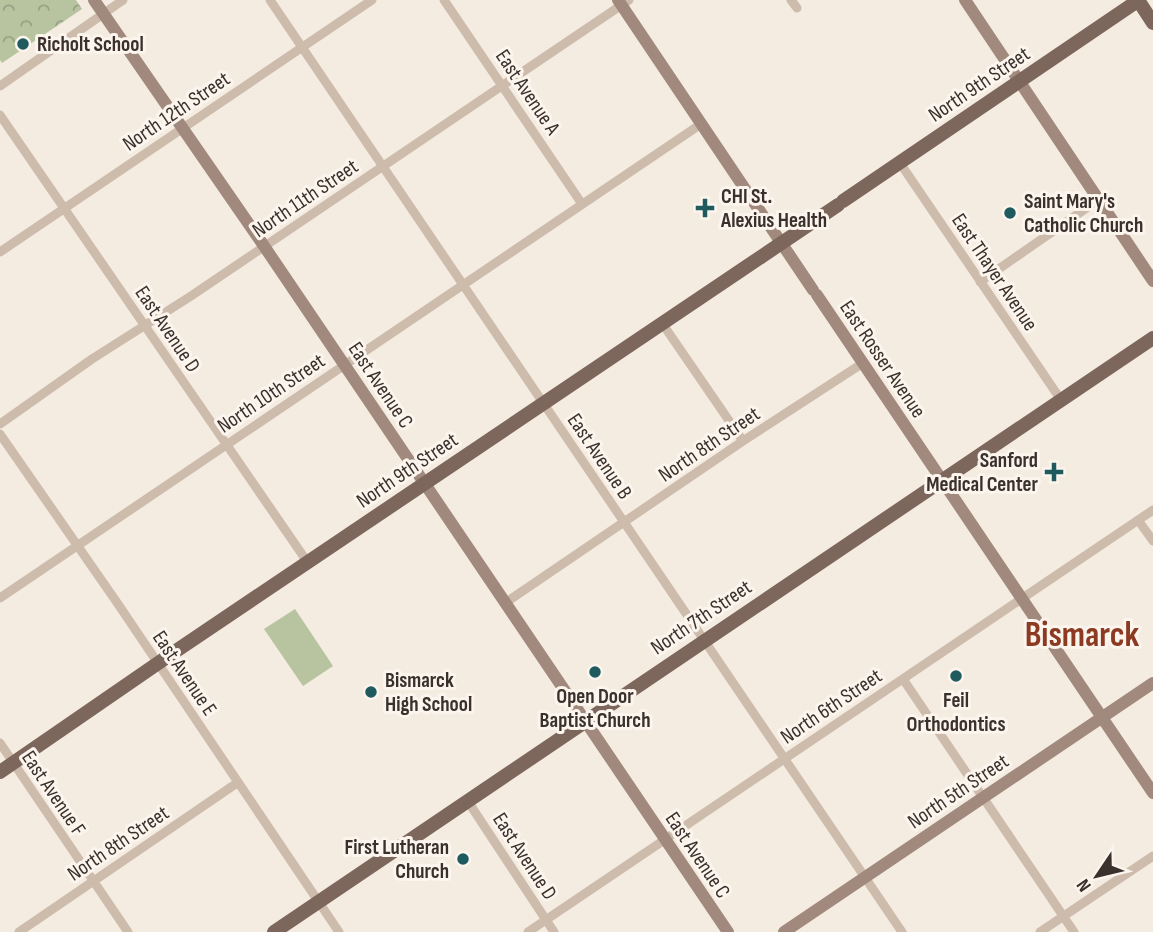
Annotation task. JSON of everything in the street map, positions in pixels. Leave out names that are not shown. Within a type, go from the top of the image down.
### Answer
[{"type":"main road","name":"North 9th Street","points":[[0,772],[1138,0]]},
{"type":"main road","points":[[1138,0],[1153,23]]},
{"type":"main road","name":"North 7th Street","points":[[274,932],[1153,338]]},
{"type":"street","name":"East Avenue C","points":[[94,0],[264,246],[728,932]]},
{"type":"street","points":[[0,86],[123,0]]},
{"type":"street","name":"East Avenue B","points":[[270,0],[902,932]]},
{"type":"street","name":"North 12th Street","points":[[0,252],[372,0]]},
{"type":"street","name":"East Avenue A","points":[[444,0],[582,204]]},
{"type":"street","points":[[965,0],[1153,281]]},
{"type":"street","name":"North 11th Street","points":[[0,424],[92,359],[145,327],[623,2]]},
{"type":"street","name":"East Rosser Avenue","points":[[623,2],[701,124],[1153,793]]},
{"type":"street","name":"East Avenue D","points":[[0,115],[308,563]]},
{"type":"street","name":"North 10th Street","points":[[0,598],[701,124]]},
{"type":"street","name":"East Thayer Avenue","points":[[900,163],[1061,400]]},
{"type":"street","points":[[980,282],[1098,200]]},
{"type":"street","points":[[662,323],[743,442]]},
{"type":"street","name":"North 8th Street","points":[[505,603],[863,363]]},
{"type":"street","name":"East Avenue E","points":[[0,434],[339,932]]},
{"type":"street","name":"North 6th Street","points":[[528,932],[1153,510]]},
{"type":"street","points":[[1138,520],[1153,541]]},
{"type":"street","points":[[903,679],[1074,932]]},
{"type":"street","name":"North 5th Street","points":[[784,932],[1153,683]]},
{"type":"street","name":"East Avenue F","points":[[0,743],[128,932]]},
{"type":"street","name":"North 8th Street","points":[[19,932],[237,783]]},
{"type":"street","name":"East Avenue D","points":[[467,800],[554,932]]},
{"type":"street","points":[[1040,932],[1153,856]]},
{"type":"green space","name":"Richolt School","points":[[0,0],[76,0],[82,9],[2,63]]},
{"type":"green space","points":[[295,609],[333,666],[303,686],[264,629]]},
{"type":"place","name":"Richolt School","points":[[23,44]]},
{"type":"place","name":"CHI St. Alexius Health","points":[[705,208]]},
{"type":"place","name":"Saint Mary's Catholic Church","points":[[1010,213]]},
{"type":"place","name":"Sanford Medical Center","points":[[1054,472]]},
{"type":"place","name":"Open Door Baptist Church","points":[[595,672]]},
{"type":"place","name":"Feil Orthodontics","points":[[956,676]]},
{"type":"place","name":"Bismarck High School","points":[[371,692]]},
{"type":"place","name":"First Lutheran Church","points":[[463,859]]},
{"type":"district","name":"Bismarck","points":[[1082,634]]}]
